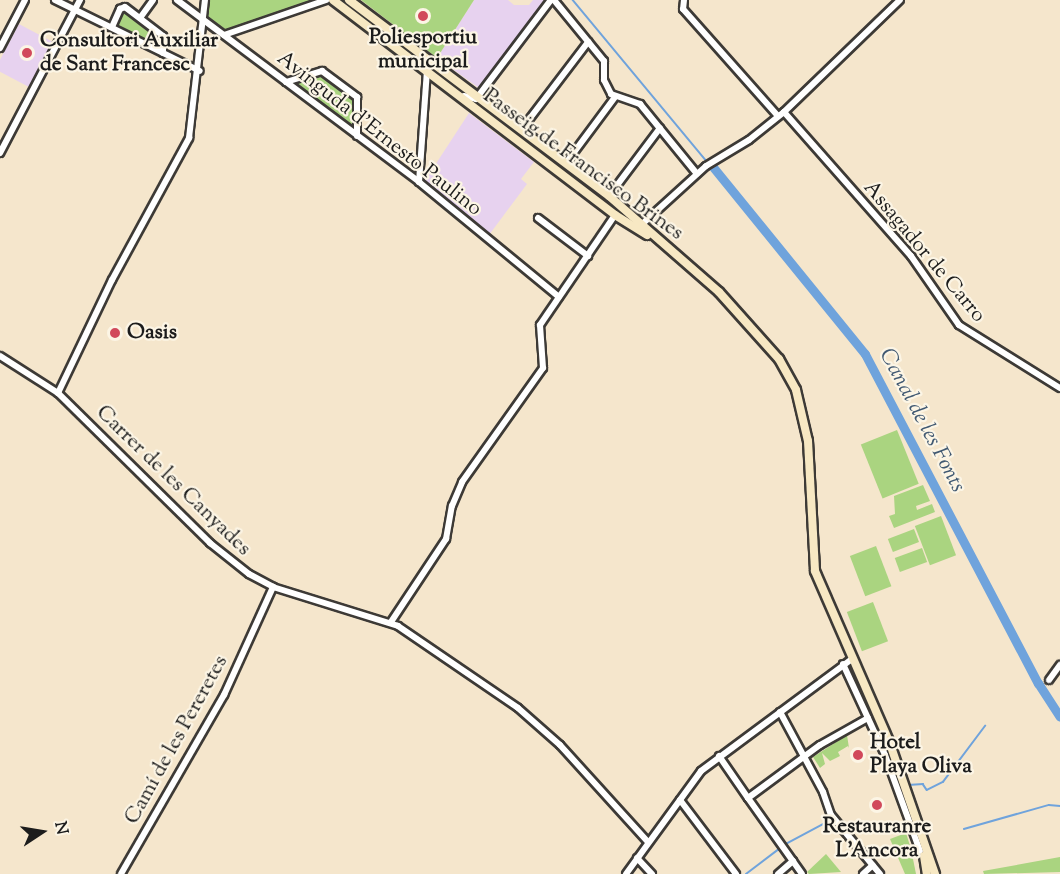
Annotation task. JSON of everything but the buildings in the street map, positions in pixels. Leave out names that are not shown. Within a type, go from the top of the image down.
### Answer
[{"type":"street","points":[[0,48],[25,0]]},
{"type":"street","points":[[55,0],[200,71]]},
{"type":"street","points":[[0,153],[80,0]]},
{"type":"street","points":[[140,18],[153,0]]},
{"type":"street","name":"Avinguda d'Ernesto Paulino","points":[[177,0],[419,182],[559,297]]},
{"type":"street","points":[[58,393],[112,280],[185,149],[194,123],[205,0]]},
{"type":"street","points":[[224,35],[326,0]]},
{"type":"street","name":"Passeig de Francisco Brines","points":[[333,0],[679,258]]},
{"type":"street","name":"Passeig de Francisco Brines","points":[[349,0],[609,196],[620,214],[643,225],[679,258]]},
{"type":"street","points":[[446,85],[471,100],[478,97],[552,0],[604,61],[604,80],[615,97],[638,103],[697,174]]},
{"type":"street","name":"Assagador de Carro","points":[[684,0],[683,9],[911,256],[959,325],[1060,388]]},
{"type":"street","points":[[643,225],[706,166],[749,140],[781,114],[900,0]]},
{"type":"street","points":[[112,27],[123,7],[164,37],[163,52]]},
{"type":"street","points":[[522,130],[588,42]]},
{"type":"street","points":[[286,82],[322,71],[357,97],[357,136]]},
{"type":"street","points":[[419,182],[427,71]]},
{"type":"street","points":[[566,163],[615,97]]},
{"type":"street","points":[[609,196],[660,128]]},
{"type":"street","points":[[390,622],[448,536],[452,506],[462,482],[543,368],[538,330],[559,297],[620,214]]},
{"type":"street","points":[[538,218],[588,256]]},
{"type":"street","points":[[679,258],[756,329],[796,390],[810,459],[815,571],[903,779],[924,854]]},
{"type":"street","name":"Carrer de les Canyades","points":[[0,356],[58,393],[231,562],[273,587],[390,622],[425,642],[533,720],[648,841]]},
{"type":"street","name":"Camí de les Pereretes","points":[[121,874],[224,695],[273,587]]},
{"type":"street","points":[[626,874],[696,776],[719,756],[853,658]]},
{"type":"street","points":[[843,664],[933,874]]},
{"type":"street","points":[[1049,680],[1060,665]]},
{"type":"street","points":[[780,712],[805,757],[833,818],[880,874]]},
{"type":"street","points":[[748,798],[805,757],[868,718]]},
{"type":"street","points":[[719,756],[802,874]]},
{"type":"street","points":[[680,800],[736,874]]},
{"type":"street","points":[[919,836],[933,874]]},
{"type":"street","points":[[637,858],[652,874]]},
{"type":"street","points":[[778,874],[793,861]]},
{"type":"street","points":[[863,874],[873,865]]},
{"type":"shaded area","points":[[474,0],[508,0],[514,5],[529,5],[533,0],[547,0],[479,88],[437,58]]},
{"type":"shaded area","name":"Consultori Auxiliar de Sant Francesc","points":[[19,24],[55,43],[31,88],[0,72],[0,60]]},
{"type":"shaded area","points":[[469,113],[534,162],[521,179],[527,184],[489,235],[424,182]]},
{"type":"green space","points":[[208,0],[313,0],[226,30],[208,17]]},
{"type":"green space","name":"Poliesportiu municipal","points":[[361,0],[474,0],[437,58]]},
{"type":"green space","points":[[124,10],[160,37],[161,46],[117,26]]},
{"type":"green space","points":[[321,73],[357,100],[354,127],[296,86],[297,82]]},
{"type":"green space","points":[[897,430],[919,484],[883,498],[861,445]]},
{"type":"green space","points":[[923,485],[930,501],[916,506],[917,510],[932,504],[935,512],[894,528],[889,516],[895,514],[894,496]]},
{"type":"green space","points":[[941,516],[956,555],[930,565],[915,526]]},
{"type":"green space","points":[[914,529],[919,542],[893,552],[888,539]]},
{"type":"green space","points":[[876,546],[891,586],[865,596],[850,556]]},
{"type":"green space","points":[[922,548],[927,562],[900,572],[895,558]]},
{"type":"green space","points":[[873,602],[888,641],[862,651],[847,612]]},
{"type":"green space","points":[[847,735],[849,748],[848,746],[838,752],[840,756],[830,761],[822,753],[825,764],[820,768],[813,757]]},
{"type":"green space","points":[[906,833],[916,874],[905,874],[890,839]]},
{"type":"green space","points":[[826,854],[841,872],[809,874],[807,872]]},
{"type":"green space","points":[[1060,857],[1060,872],[984,874],[983,871]]},
{"type":"waterway","name":"Canal de les Fonts","points":[[573,0],[705,159]]},
{"type":"waterway","name":"Canal de les Fonts","points":[[713,167],[865,354],[1038,683],[1060,717]]},
{"type":"waterway","points":[[908,785],[923,784],[927,790],[943,782],[985,726]]},
{"type":"waterway","points":[[964,829],[1049,805],[1060,806]]},
{"type":"waterway","points":[[786,844],[831,820]]},
{"type":"waterway","points":[[746,874],[779,849]]},
{"type":"place","name":"Poliesportiu municipal","points":[[423,16]]},
{"type":"place","name":"Consultori Auxiliar de Sant Francesc","points":[[27,53]]},
{"type":"place","name":"Oasis","points":[[115,333]]},
{"type":"place","name":"Hotel Playa Oliva","points":[[858,755]]},
{"type":"place","name":"Restauranre L'Ancora","points":[[877,805]]}]
